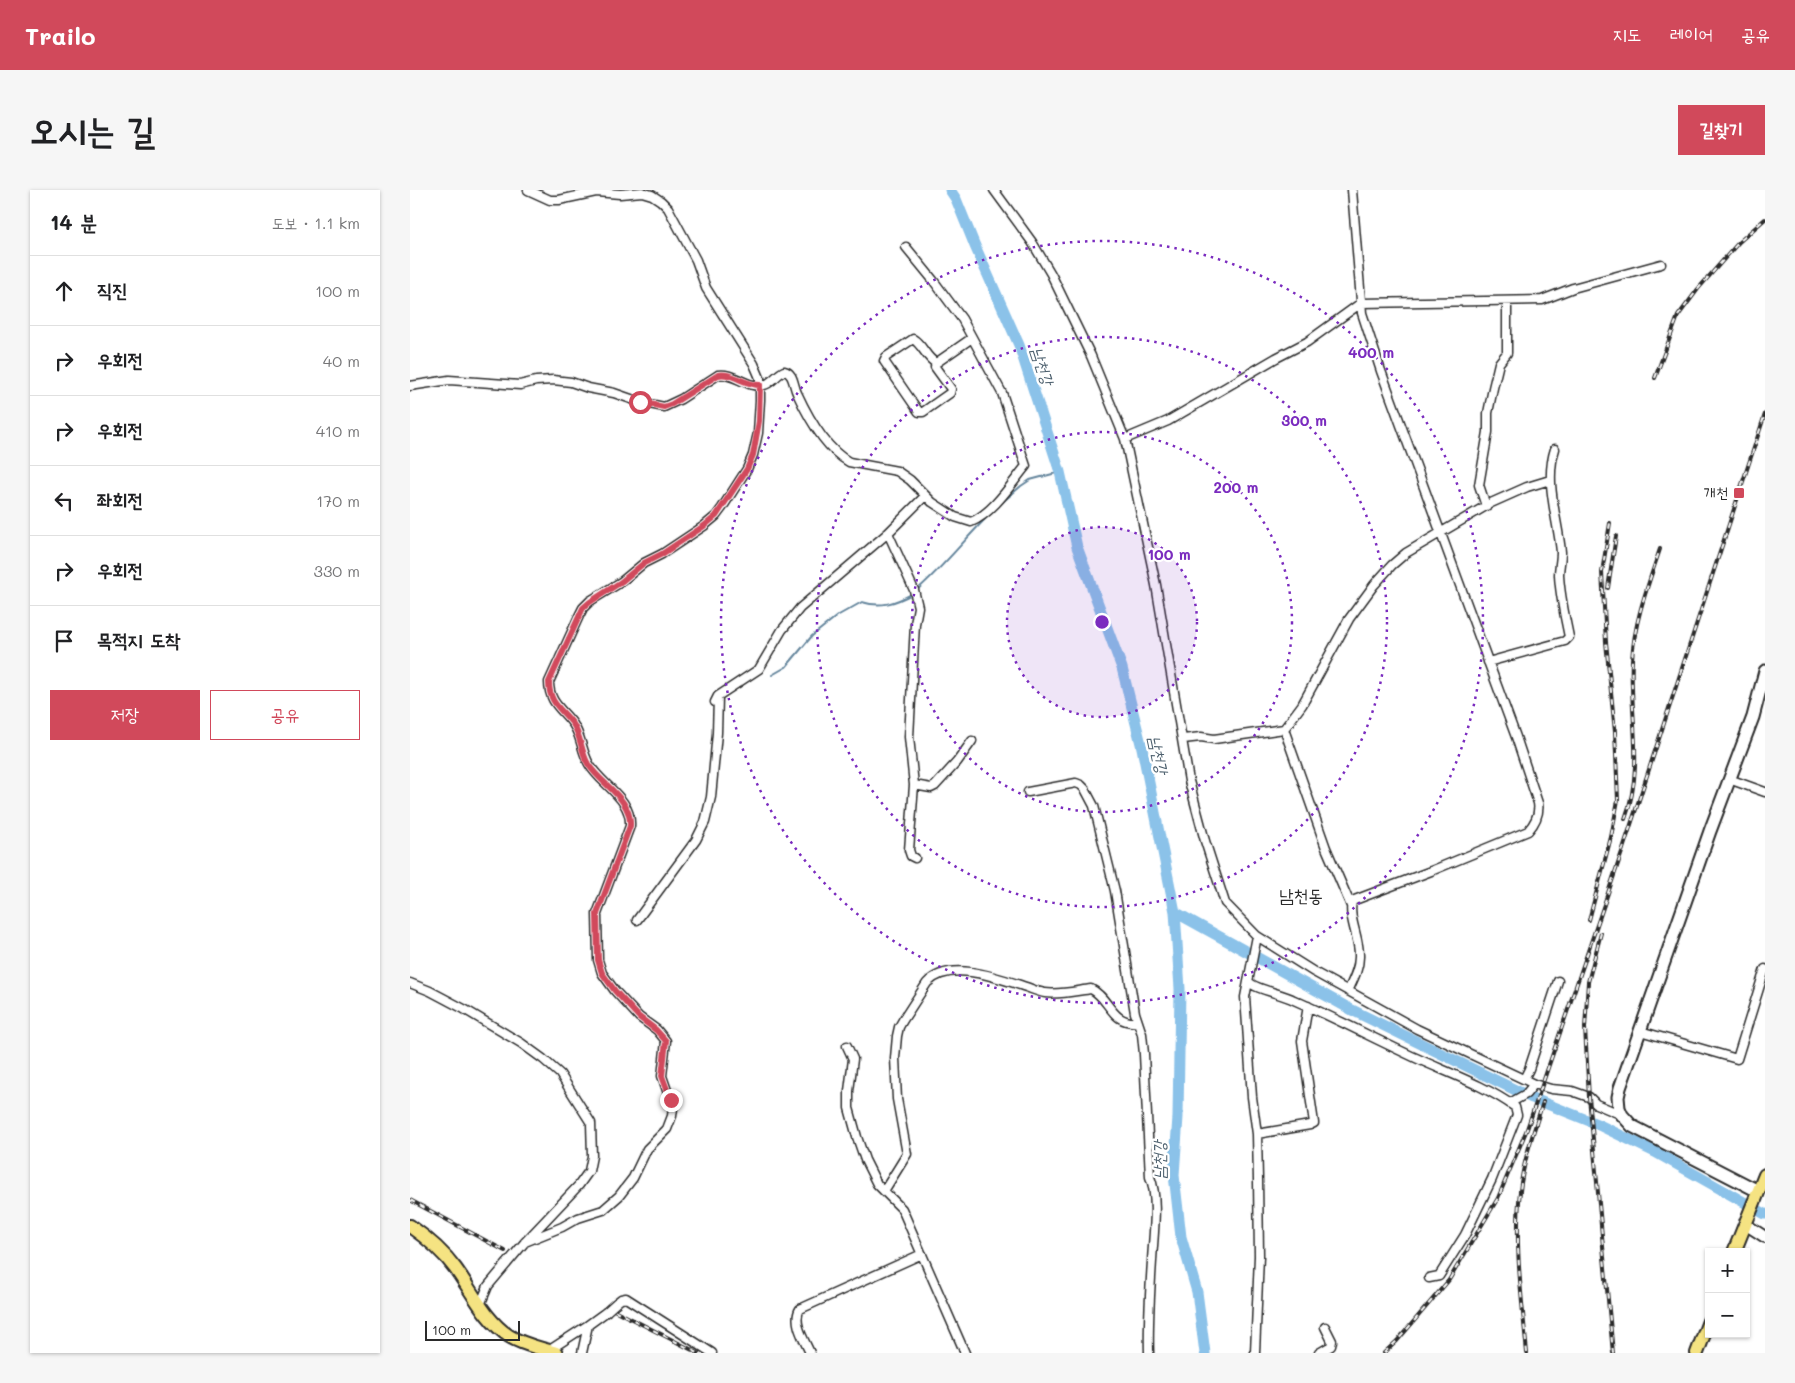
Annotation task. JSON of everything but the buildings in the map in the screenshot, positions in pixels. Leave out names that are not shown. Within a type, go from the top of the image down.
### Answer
[{"type":"main road","points":[[1757,1194],[1632,1126],[1622,1115],[1618,1097],[1729,779],[1753,717],[1764,678]]},
{"type":"main road","points":[[1741,1235],[1765,1175]]},
{"type":"main road","points":[[410,1226],[432,1242],[447,1258],[494,1323],[518,1341],[552,1352]]},
{"type":"main road","points":[[1697,1353],[1705,1331]]},
{"type":"street","points":[[525,1242],[562,1227],[578,1218],[603,1210],[611,1203],[633,1178],[647,1149],[667,1129],[673,1108],[662,1076],[666,1041],[656,1030],[639,1017],[615,991],[602,973],[598,960],[597,914],[630,826],[630,819],[622,801],[587,762],[576,729],[555,704],[549,690],[549,682],[583,608],[621,582],[644,563],[662,554],[704,526],[722,508],[747,469],[753,455],[759,421],[760,385],[760,378],[754,364],[706,288],[696,260],[668,208],[661,200],[642,192],[620,194],[596,192],[560,200],[550,200],[528,190]]},
{"type":"street","points":[[994,190],[1032,242],[1051,274],[1094,361],[1124,440],[1156,585],[1189,781],[1205,841],[1225,903],[1257,940],[1417,1029],[1534,1084],[1551,1089],[1572,1091],[1589,1097],[1596,1104],[1622,1115]]},
{"type":"street","points":[[1351,906],[1352,901],[1528,831],[1539,811],[1538,803],[1488,662],[1381,371],[1362,313],[1352,190]]},
{"type":"street","points":[[410,386],[449,380],[520,386],[536,381],[553,380],[571,382],[664,407],[681,399],[718,375],[723,374],[746,383],[760,385],[767,384],[784,371],[788,372],[792,377],[803,404],[823,438],[843,458],[857,464],[898,471],[946,512],[971,522],[998,500],[1026,466],[1002,393],[972,338],[934,280],[906,247]]},
{"type":"street","points":[[1124,440],[1168,421],[1307,342],[1360,303],[1542,300],[1573,288],[1661,264]]},
{"type":"street","points":[[1486,506],[1479,485],[1493,388],[1499,363],[1507,353],[1507,302]]},
{"type":"street","points":[[936,363],[972,338]]},
{"type":"street","points":[[914,339],[931,360],[936,363],[936,367],[951,389],[950,393],[923,412],[919,412],[884,361],[886,357],[914,339]]},
{"type":"street","points":[[1488,662],[1565,641],[1569,637],[1560,591],[1561,554],[1550,480],[1552,458],[1555,449]]},
{"type":"street","points":[[1183,739],[1214,738],[1284,729],[1302,705],[1349,619],[1374,585],[1392,565],[1406,553],[1486,506],[1507,495],[1550,480]]},
{"type":"street","points":[[637,920],[696,840],[705,822],[711,797],[717,733],[716,699],[759,669],[782,630],[800,608],[888,533],[925,496]]},
{"type":"street","points":[[888,533],[914,590],[918,607],[909,737],[914,785],[909,850],[911,856],[915,858]]},
{"type":"street","points":[[1284,729],[1317,823],[1351,906],[1359,955],[1357,969],[1348,991]]},
{"type":"street","points":[[914,785],[931,788],[935,786],[958,762],[972,740]]},
{"type":"street","points":[[1729,779],[1765,792]]},
{"type":"street","points":[[1028,792],[1076,783],[1081,785],[1094,806],[1115,891],[1135,1014],[1144,1047],[1150,1178],[1154,1186],[1149,1353]]},
{"type":"street","points":[[1255,1353],[1259,1256],[1257,1134],[1245,997],[1257,940]]},
{"type":"street","points":[[1640,1031],[1737,1059],[1765,969]]},
{"type":"street","points":[[884,1191],[908,1154],[897,1099],[895,1058],[897,1036],[903,1020],[933,977],[951,971],[984,974],[1042,993],[1052,994],[1091,990],[1100,996],[1115,1015],[1128,1022],[1138,1022]]},
{"type":"street","points":[[1524,1079],[1558,981]]},
{"type":"street","points":[[1249,982],[1253,986],[1282,994],[1308,1006],[1515,1107],[1517,1115],[1492,1179],[1465,1235],[1439,1276],[1429,1278]]},
{"type":"street","points":[[410,983],[430,990],[521,1043],[543,1059],[560,1074],[591,1123],[592,1156],[588,1171],[579,1185],[525,1242],[488,1286],[480,1305]]},
{"type":"street","points":[[1257,1134],[1314,1123],[1302,1042],[1308,1006]]},
{"type":"street","points":[[847,1046],[853,1059],[849,1091],[850,1108],[865,1160],[877,1184],[902,1209],[965,1353]]},
{"type":"street","points":[[1510,1103],[1526,1094],[1534,1084]]},
{"type":"street","points":[[1741,1235],[1765,1237]]},
{"type":"street","points":[[810,1353],[798,1324],[797,1314],[800,1309],[922,1254]]},
{"type":"street","points":[[552,1352],[621,1299],[626,1298],[712,1353]]},
{"type":"street","points":[[582,1353],[588,1325]]},
{"type":"street","points":[[1319,1353],[1330,1346],[1332,1341],[1325,1327]]},
{"type":"waterway","name":"남천강","points":[[950,190],[956,199],[1019,345],[1060,472],[1077,547],[1122,668],[1142,748],[1175,912],[1180,989],[1178,1117],[1174,1175],[1181,1237],[1197,1292],[1205,1353]]},
{"type":"waterway","points":[[997,507],[1030,480],[1060,472]]},
{"type":"waterway","points":[[917,590],[990,514]]},
{"type":"waterway","points":[[772,675],[786,667],[812,636],[837,616],[862,602],[875,605],[888,604],[912,594]]},
{"type":"waterway","points":[[1175,912],[1352,1010],[1532,1098],[1597,1124],[1655,1152],[1765,1214]]},
{"type":"railway","points":[[1655,378],[1678,316],[1698,289],[1739,242],[1765,219]]},
{"type":"railway","points":[[1384,1353],[1397,1341],[1449,1280],[1498,1198],[1527,1129],[1622,852],[1765,414]]},
{"type":"railway","points":[[1589,920],[1611,837],[1618,800],[1615,732],[1606,642],[1602,572],[1610,523]]},
{"type":"railway","points":[[1608,588],[1616,536]]},
{"type":"railway","points":[[1625,819],[1631,799],[1635,759],[1632,680],[1633,646],[1642,604],[1660,549]]},
{"type":"railway","points":[[1601,933],[1588,982],[1585,1028],[1589,1097],[1613,1353]]},
{"type":"railway","points":[[1527,1353],[1519,1272],[1518,1211],[1529,1146],[1543,1102]]},
{"type":"railway","points":[[410,1200],[505,1251]]},
{"type":"railway","points":[[614,1310],[698,1353]]},
{"type":"place","name":"개천","points":[[1739,493]]},
{"type":"district","name":"남천동","points":[[1301,896]]},
{"type":"route","points":[[640,402],[664,407],[695,391],[710,379],[723,374],[752,385],[760,385],[758,432],[753,455],[747,469],[722,508],[704,526],[662,554],[644,563],[621,582],[583,608],[549,682],[549,690],[555,704],[576,729],[587,762],[622,801],[630,819],[630,826],[597,914],[598,960],[602,973],[615,991],[639,1017],[663,1035],[666,1041],[666,1053],[662,1076],[671,1100]]}]
